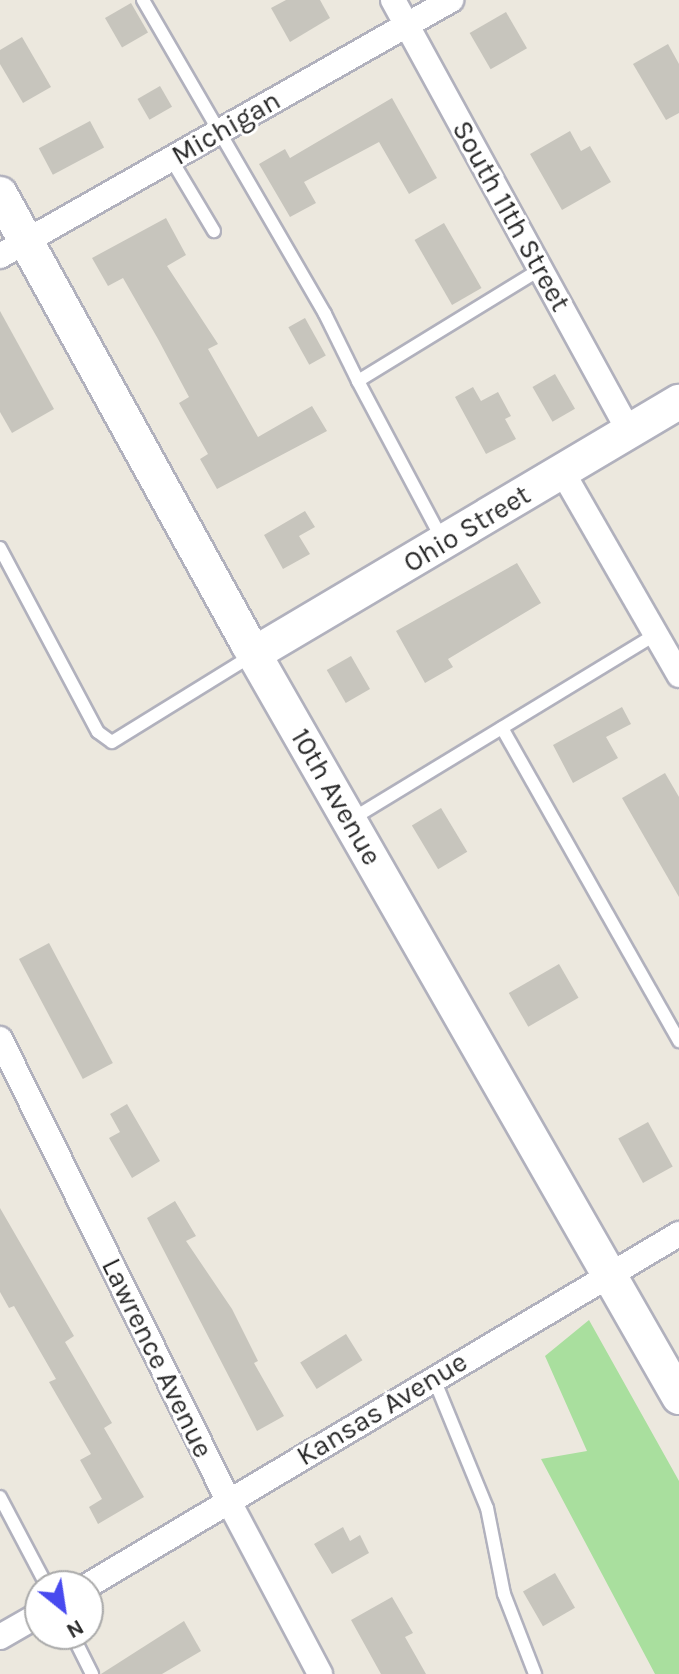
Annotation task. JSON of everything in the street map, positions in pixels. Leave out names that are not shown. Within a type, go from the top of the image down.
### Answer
[{"type":"street","name":"South 11th Street","points":[[393,0],[629,431]]},
{"type":"street","name":"Michigan","points":[[13,248],[451,0]]},
{"type":"street","name":"10th Avenue","points":[[0,194],[13,248],[254,654],[679,1397]]},
{"type":"street","name":"Ohio Street","points":[[254,654],[679,402]]},
{"type":"street","points":[[563,473],[679,675]]},
{"type":"street","name":"Lawrence Avenue","points":[[0,1039],[228,1500],[320,1674]]},
{"type":"street","name":"Kansas Avenue","points":[[104,1576],[679,1234]]},
{"type":"street","points":[[0,1637],[24,1623]]},
{"type":"lane","points":[[143,0],[358,381],[444,543]]},
{"type":"lane","points":[[171,159],[214,231]]},
{"type":"lane","points":[[358,381],[541,269]]},
{"type":"lane","points":[[0,548],[98,732],[112,742],[254,654]]},
{"type":"lane","points":[[350,820],[656,634]]},
{"type":"lane","points":[[502,728],[679,1041]]},
{"type":"lane","points":[[434,1379],[487,1508],[504,1594],[535,1674]]},
{"type":"lane","points":[[0,1497],[39,1570]]},
{"type":"lane","points":[[80,1650],[92,1674]]},
{"type":"green space","points":[[589,1320],[679,1481],[679,1674],[655,1674],[541,1459],[587,1451],[545,1356]]},
{"type":"building","points":[[286,0],[320,0],[330,18],[290,42],[271,8]]},
{"type":"building","points":[[131,3],[148,32],[122,47],[105,18]]},
{"type":"building","points":[[506,12],[527,48],[491,69],[470,33]]},
{"type":"building","points":[[22,37],[51,87],[23,103],[0,64],[0,50]]},
{"type":"building","points":[[668,44],[679,64],[679,113],[666,120],[633,64]]},
{"type":"building","points":[[160,86],[172,107],[149,120],[137,99]]},
{"type":"building","points":[[392,98],[437,178],[409,194],[379,142],[304,182],[316,203],[290,217],[259,164],[285,149],[290,158]]},
{"type":"building","points":[[90,121],[104,147],[53,175],[39,148]]},
{"type":"building","points":[[570,131],[581,151],[590,146],[611,182],[562,210],[530,154]]},
{"type":"building","points":[[166,218],[186,255],[167,266],[218,344],[208,349],[258,437],[312,406],[327,431],[217,489],[200,459],[208,454],[179,403],[189,397],[158,339],[123,278],[108,286],[92,258]]},
{"type":"building","points":[[444,223],[482,288],[452,305],[415,240]]},
{"type":"building","points":[[0,311],[54,409],[12,433],[0,412]]},
{"type":"building","points":[[305,318],[326,356],[309,365],[288,327]]},
{"type":"building","points":[[555,374],[575,409],[552,422],[532,387]]},
{"type":"building","points":[[473,387],[481,401],[498,392],[511,416],[505,419],[516,439],[486,454],[455,397]]},
{"type":"building","points":[[305,511],[315,527],[299,536],[310,554],[283,569],[264,535]]},
{"type":"building","points":[[517,563],[541,603],[448,659],[453,667],[425,683],[396,631]]},
{"type":"building","points":[[351,656],[370,689],[346,703],[327,670]]},
{"type":"building","points":[[622,707],[631,724],[606,737],[618,758],[573,783],[553,745]]},
{"type":"building","points":[[665,773],[679,797],[679,897],[622,798]]},
{"type":"building","points":[[441,808],[467,852],[438,869],[412,826]]},
{"type":"building","points":[[49,943],[113,1063],[83,1079],[19,959]]},
{"type":"building","points":[[559,964],[578,998],[528,1027],[509,993]]},
{"type":"building","points":[[127,1104],[160,1161],[132,1178],[109,1138],[120,1132],[110,1114]]},
{"type":"building","points":[[648,1122],[673,1167],[643,1183],[618,1138]]},
{"type":"building","points":[[175,1201],[196,1236],[186,1241],[232,1309],[258,1361],[254,1363],[284,1416],[257,1431],[147,1218]]},
{"type":"building","points":[[0,1208],[74,1336],[65,1342],[112,1423],[104,1428],[144,1497],[98,1524],[89,1507],[102,1499],[80,1460],[91,1454],[49,1382],[56,1379],[14,1306],[9,1308],[0,1292]]},
{"type":"building","points":[[346,1334],[362,1360],[317,1389],[300,1363]]},
{"type":"building","points":[[343,1527],[350,1541],[360,1535],[369,1553],[332,1574],[314,1544]]},
{"type":"building","points":[[555,1573],[575,1608],[543,1626],[523,1592]]},
{"type":"building","points":[[392,1597],[413,1633],[405,1637],[426,1674],[381,1674],[351,1620]]},
{"type":"building","points":[[184,1621],[201,1651],[162,1674],[101,1674]]}]
